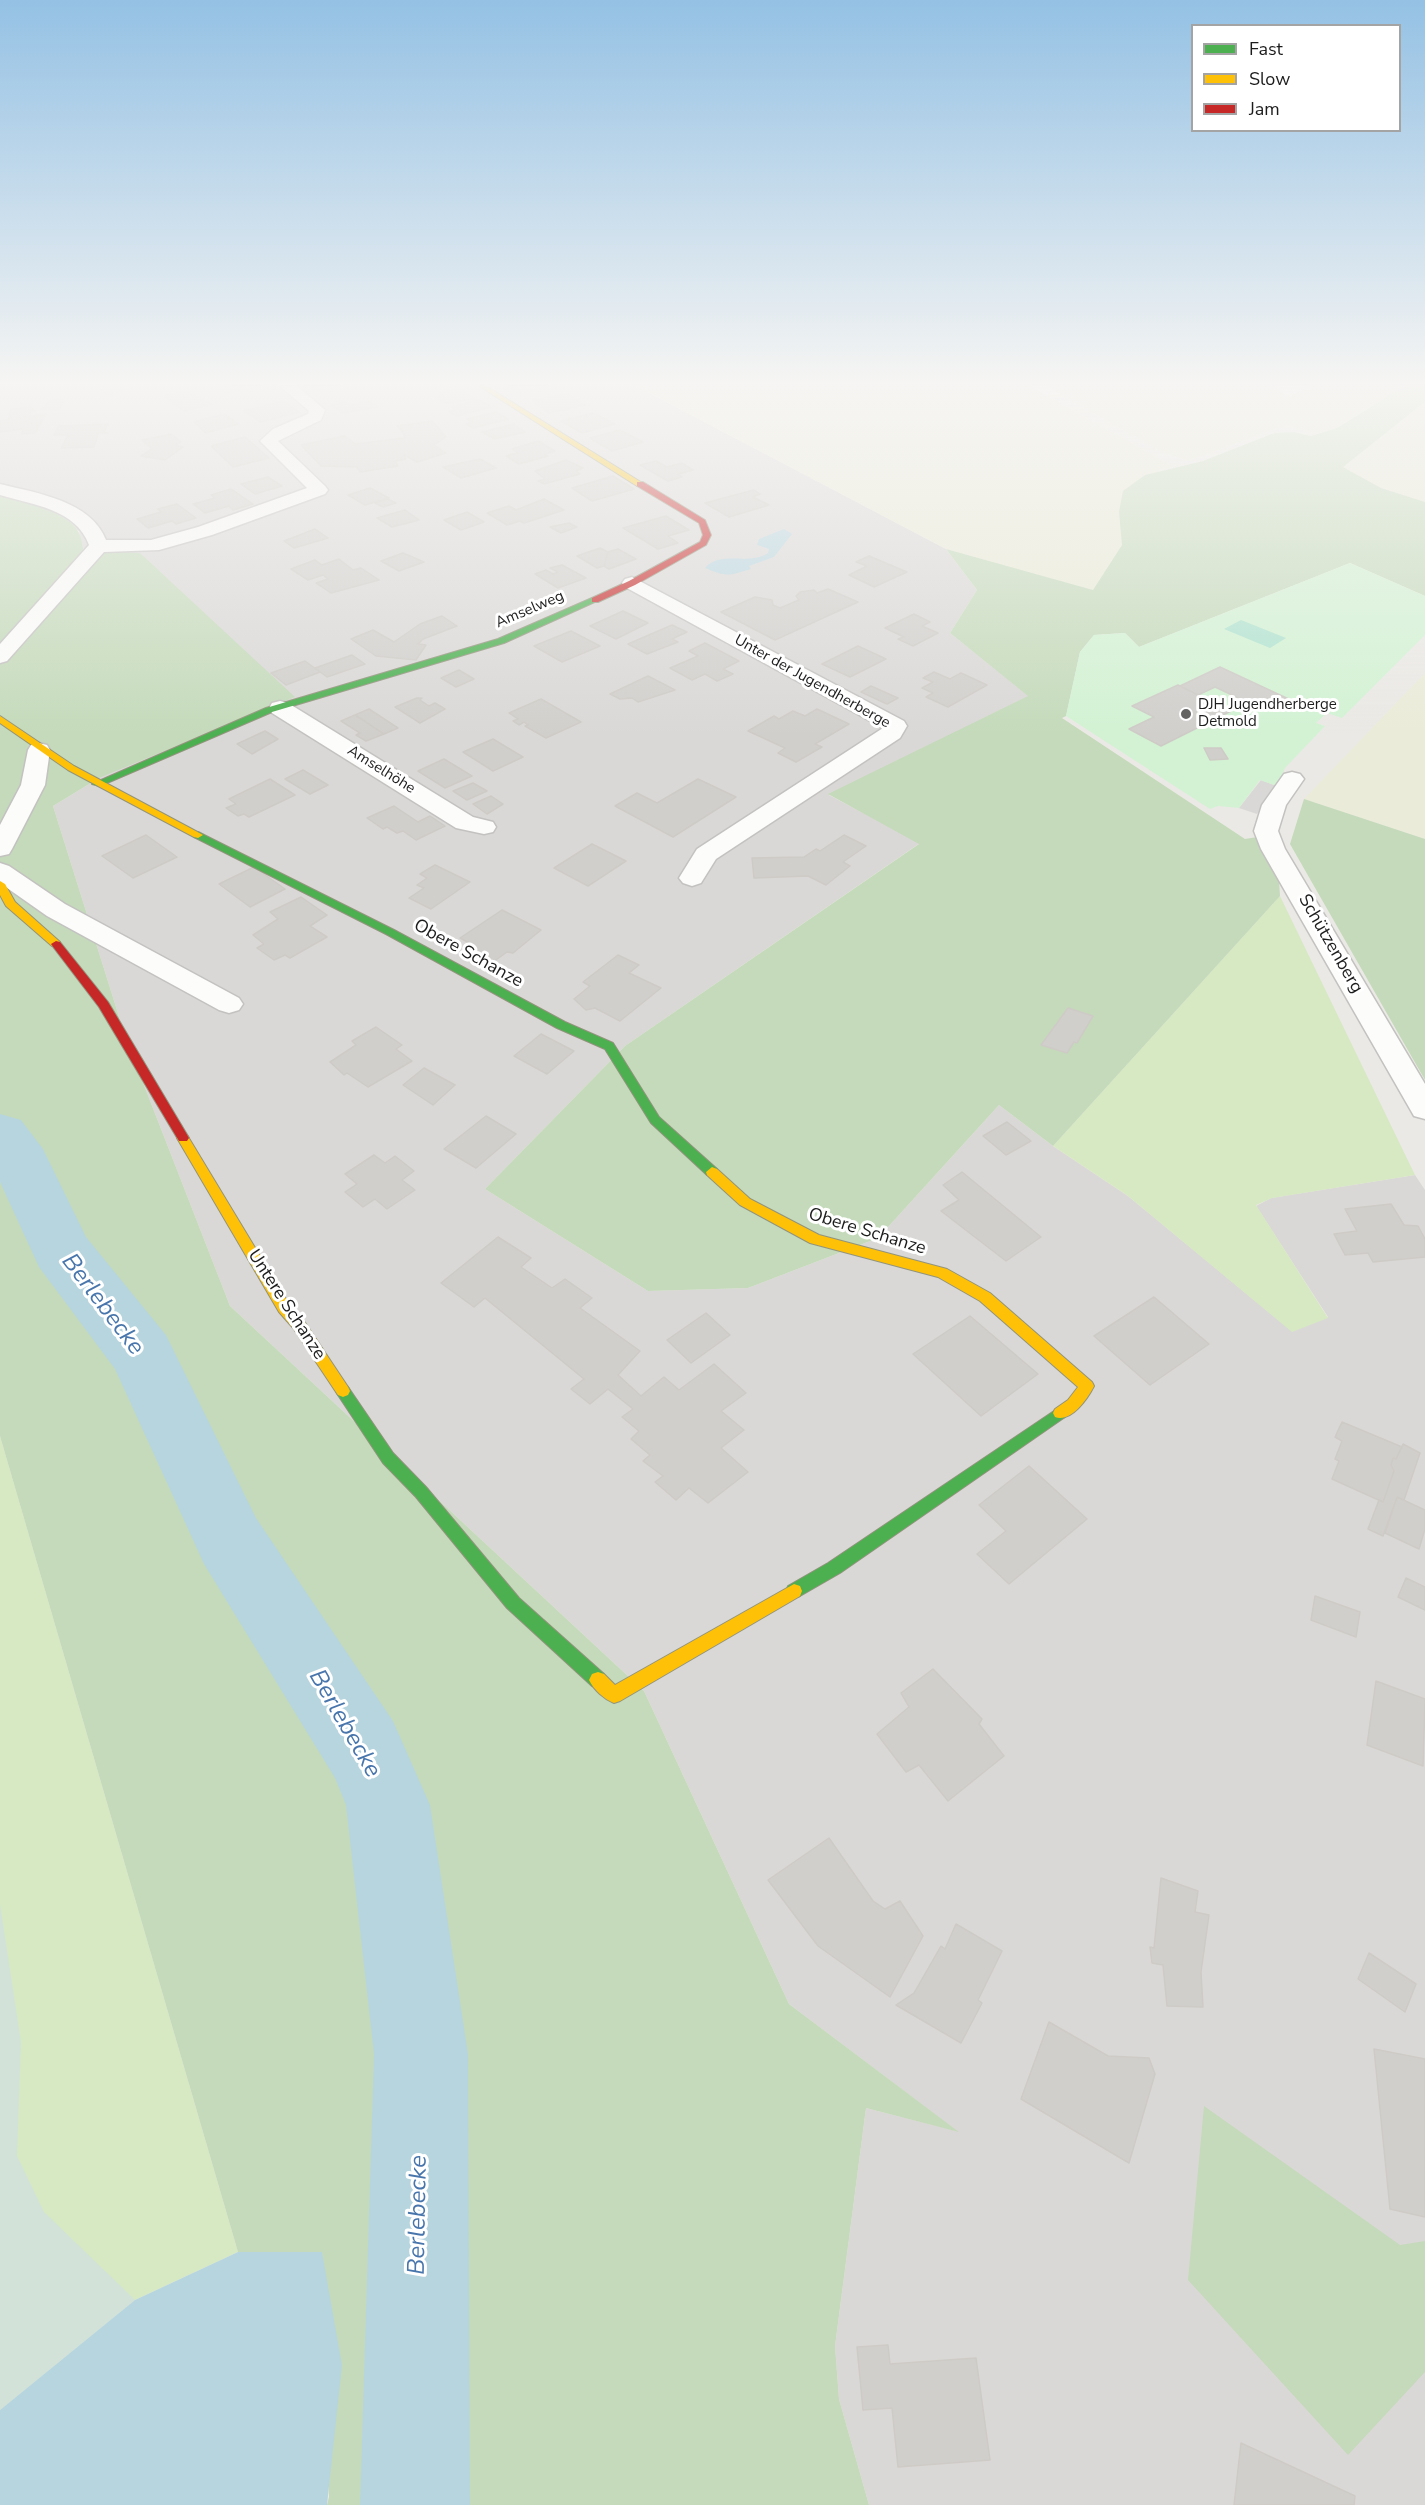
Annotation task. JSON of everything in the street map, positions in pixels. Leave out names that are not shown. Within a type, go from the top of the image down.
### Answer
[{"type":"street","points":[[43,503],[71,512],[92,528],[99,546]]},
{"type":"street","points":[[0,657],[99,546],[152,546],[205,531],[283,503]]},
{"type":"street","name":"Amselweg","points":[[97,784],[234,724],[501,641],[632,583],[703,543],[707,535],[702,522],[671,503]]},
{"type":"street","name":"Unter der Jugendherberge","points":[[632,583],[896,726],[892,734],[706,854],[692,878]]},
{"type":"street","name":"Amselhöhe","points":[[280,708],[465,823],[484,827]]},
{"type":"street","points":[[0,719],[39,750],[33,785],[0,849]]},
{"type":"street","name":"Obere Schanze","points":[[39,750],[97,784],[390,932],[561,1025],[609,1046],[655,1120],[745,1202],[816,1239],[942,1273],[985,1297],[1087,1386],[1073,1404],[834,1568],[614,1695]]},
{"type":"street","name":"Schützenberg","points":[[1292,779],[1274,805],[1266,831],[1273,849],[1425,1108]]},
{"type":"street","points":[[0,871],[57,910],[229,1004]]},
{"type":"street","name":"Untere Schanze","points":[[0,884],[10,904],[56,944],[104,1005],[284,1308],[299,1325],[388,1458],[421,1492],[513,1603],[614,1695]]},
{"type":"shaded area","points":[[31,503],[858,503],[946,549],[977,590],[950,633],[1029,696],[829,795],[920,843],[625,1046],[485,1189],[648,1291],[748,1288],[878,1238],[999,1105],[1053,1146],[1128,1196],[1292,1331],[1328,1317],[1256,1206],[1271,1198],[1415,1175],[1425,1190],[1425,2505],[869,2505],[839,2399],[835,2346],[866,2108],[957,2131],[789,2004],[644,1691],[230,1306],[126,1039],[53,806],[99,778],[84,551],[79,531]]},
{"type":"shaded area","points":[[1261,780],[1277,786],[1257,814],[1239,808]]},
{"type":"shaded area","points":[[0,1904],[21,2042],[17,2156],[44,2212],[135,2300],[0,2410]]},
{"type":"green space","points":[[0,503],[29,503],[55,513],[73,525],[81,537],[84,551],[140,553],[295,697],[99,778],[53,806],[126,1039],[230,1306],[644,1691],[789,2004],[959,2132],[866,2108],[835,2346],[839,2399],[869,2505],[327,2505],[329,2497],[322,2252],[238,2252],[0,1436]]},
{"type":"green space","points":[[858,503],[1128,503],[1119,512],[1122,545],[1093,590],[946,549]]},
{"type":"green space","points":[[1121,503],[1425,503],[1425,596],[1350,563],[1139,647],[1125,633],[1094,635],[1080,652],[1066,716],[1062,718],[1245,839],[1276,834],[1280,896],[1053,1146],[999,1105],[878,1238],[748,1288],[648,1291],[485,1189],[625,1046],[919,844],[828,794],[1028,696],[950,633],[977,590],[946,549],[1093,590],[1122,545],[1119,512]]},
{"type":"green space","points":[[1350,563],[1425,596],[1425,635],[1342,718],[1327,713],[1316,723],[1325,726],[1285,768],[1277,786],[1260,780],[1239,808],[1218,806],[1210,809],[1066,716],[1080,652],[1094,635],[1125,633],[1139,647]]},
{"type":"green space","points":[[1241,620],[1286,638],[1270,648],[1224,629]]},
{"type":"green space","points":[[1425,673],[1425,839],[1304,799]]},
{"type":"green space","points":[[1304,799],[1425,839],[1425,1080],[1290,844]]},
{"type":"green space","points":[[1280,896],[1415,1175],[1272,1198],[1256,1205],[1328,1318],[1292,1332],[1128,1196],[1053,1146]]},
{"type":"green space","points":[[0,1436],[238,2252],[135,2300],[0,2410]]},
{"type":"green space","points":[[1204,2106],[1400,2245],[1425,2241],[1425,2372],[1348,2455],[1188,2280]]},
{"type":"water","points":[[784,529],[792,534],[774,557],[749,566],[751,569],[728,574],[705,568],[719,560],[760,557],[768,553],[769,549],[757,545],[759,539]]},
{"type":"water","points":[[238,2252],[322,2252],[342,2365],[327,2505],[0,2505],[0,2410],[135,2300]]},
{"type":"building","points":[[375,503],[396,503],[396,503],[383,507]]},
{"type":"building","points":[[534,503],[551,503],[564,510],[524,523],[520,521],[507,525],[487,513],[509,506],[516,510]]},
{"type":"building","points":[[705,503],[765,503],[769,505],[729,517]]},
{"type":"building","points":[[177,504],[196,518],[176,524],[172,521],[148,528],[137,519],[161,512],[158,509]]},
{"type":"building","points":[[193,504],[253,504],[233,510],[229,506],[205,513]]},
{"type":"building","points":[[405,510],[419,520],[392,527],[377,518]]},
{"type":"building","points":[[467,512],[484,522],[461,530],[444,520]]},
{"type":"building","points":[[666,516],[689,530],[668,536],[678,543],[658,549],[623,528]]},
{"type":"building","points":[[569,523],[577,527],[561,533],[550,527]]},
{"type":"building","points":[[315,529],[328,538],[294,548],[284,541]]},
{"type":"building","points":[[600,548],[608,552],[604,566],[597,568],[577,556]]},
{"type":"building","points":[[618,549],[636,559],[609,569],[604,566],[608,552]]},
{"type":"building","points":[[403,553],[424,562],[399,571],[381,561]]},
{"type":"building","points":[[869,556],[907,572],[874,587],[849,575],[867,566],[856,562]]},
{"type":"building","points":[[339,559],[353,570],[361,568],[379,580],[331,593],[316,583],[328,579],[323,575],[308,580],[291,569],[315,560],[322,565]]},
{"type":"building","points":[[562,565],[586,578],[558,588],[535,574],[546,570],[553,574],[558,572],[550,568]]},
{"type":"building","points":[[828,589],[858,602],[775,640],[721,612],[755,597],[772,600],[773,605],[780,608],[799,600],[796,596],[800,592],[814,590],[817,593]]},
{"type":"building","points":[[623,611],[648,623],[616,639],[590,626]]},
{"type":"building","points":[[914,614],[930,622],[922,626],[938,633],[913,646],[898,639],[904,637],[885,628]]},
{"type":"building","points":[[442,616],[457,626],[423,639],[418,644],[426,645],[416,660],[376,656],[351,639],[373,630],[394,642],[420,624]]},
{"type":"building","points":[[672,625],[687,632],[672,639],[678,642],[647,654],[628,644]]},
{"type":"building","points":[[571,631],[600,646],[562,662],[534,646]]},
{"type":"building","points":[[705,643],[739,661],[723,669],[733,674],[717,681],[705,674],[692,680],[670,668],[698,656],[689,651]]},
{"type":"building","points":[[858,646],[886,659],[850,677],[822,664]]},
{"type":"building","points":[[352,655],[365,664],[327,677],[315,668]]},
{"type":"building","points":[[305,661],[320,672],[286,685],[271,673]]},
{"type":"building","points":[[1220,667],[1295,702],[1284,707],[1277,704],[1264,710],[1215,687],[1198,695],[1180,686]]},
{"type":"building","points":[[459,670],[474,679],[456,687],[441,678]]},
{"type":"building","points":[[934,672],[950,679],[961,673],[987,685],[948,707],[926,697],[933,693],[922,688],[933,682],[923,678]]},
{"type":"building","points":[[648,676],[675,690],[638,702],[632,698],[620,699],[610,694]]},
{"type":"building","name":"DJH Jugendherberge Detmold","points":[[1178,685],[1231,711],[1161,746],[1129,729],[1154,717],[1132,706]]},
{"type":"building","points":[[871,686],[898,698],[887,704],[861,692]]},
{"type":"building","points":[[422,698],[420,700],[429,706],[435,703],[445,709],[420,723],[395,707]]},
{"type":"building","points":[[541,699],[581,722],[546,738],[525,726],[528,725],[524,722],[519,725],[513,721],[518,719],[509,713]]},
{"type":"building","points":[[369,709],[398,728],[384,734],[355,715]]},
{"type":"building","points":[[817,709],[849,724],[815,744],[822,747],[796,762],[778,753],[785,748],[748,731],[774,716],[779,719],[793,711],[805,716]]},
{"type":"building","points":[[355,715],[384,734],[366,741],[356,735],[360,733],[341,721]]},
{"type":"building","points":[[265,731],[278,739],[252,754],[237,744]]},
{"type":"building","points":[[493,739],[523,757],[493,771],[463,752]]},
{"type":"building","points":[[1204,748],[1221,748],[1228,759],[1210,760]]},
{"type":"building","points":[[444,759],[472,776],[445,788],[418,771]]},
{"type":"building","points":[[303,770],[328,785],[310,794],[285,779]]},
{"type":"building","points":[[270,779],[295,795],[249,817],[244,814],[238,816],[226,808],[236,804],[229,799]]},
{"type":"building","points":[[698,779],[736,797],[673,837],[615,806],[637,793],[657,803]]},
{"type":"building","points":[[473,783],[487,791],[467,800],[453,791]]},
{"type":"building","points":[[491,796],[503,804],[487,814],[473,804]]},
{"type":"building","points":[[394,806],[418,822],[430,816],[445,826],[416,840],[403,831],[397,833],[387,827],[383,829],[367,818]]},
{"type":"building","points":[[146,835],[177,857],[133,878],[102,856]]},
{"type":"building","points":[[844,835],[866,846],[843,862],[850,866],[826,885],[808,876],[754,878],[752,858],[804,857],[816,849],[820,851]]},
{"type":"building","points":[[592,844],[626,861],[588,886],[554,868]]},
{"type":"building","points":[[435,865],[470,882],[431,909],[409,898],[424,888],[417,885],[427,878],[420,874]]},
{"type":"building","points":[[254,867],[285,889],[250,907],[219,884]]},
{"type":"building","points":[[301,897],[327,915],[310,926],[327,937],[290,958],[285,955],[274,960],[257,948],[264,944],[253,935],[278,919],[270,912]]},
{"type":"building","points":[[502,910],[541,930],[513,953],[507,952],[493,962],[471,951],[475,946],[460,938]]},
{"type":"building","points":[[618,955],[639,965],[629,973],[661,988],[620,1021],[595,1008],[586,1010],[574,999],[590,986],[583,982]]},
{"type":"building","points":[[1068,1008],[1093,1016],[1077,1043],[1074,1042],[1067,1053],[1041,1045]]},
{"type":"building","points":[[376,1027],[402,1045],[396,1049],[412,1061],[368,1087],[347,1073],[344,1075],[330,1062],[356,1045],[352,1041]]},
{"type":"building","points":[[541,1034],[574,1051],[547,1074],[514,1056]]},
{"type":"building","points":[[424,1068],[455,1085],[433,1105],[403,1085]]},
{"type":"building","points":[[486,1116],[516,1134],[476,1168],[444,1149]]},
{"type":"building","points":[[1007,1122],[1031,1141],[1006,1155],[983,1136]]},
{"type":"building","points":[[374,1155],[385,1163],[395,1156],[414,1171],[402,1180],[415,1190],[387,1209],[375,1199],[363,1207],[345,1192],[357,1184],[345,1174]]},
{"type":"building","points":[[962,1172],[1041,1237],[1006,1261],[941,1211],[959,1200],[943,1185]]},
{"type":"building","points":[[1391,1204],[1404,1225],[1418,1226],[1425,1239],[1425,1257],[1373,1262],[1368,1253],[1345,1255],[1334,1234],[1357,1231],[1345,1209]]},
{"type":"building","points":[[498,1237],[531,1258],[521,1267],[552,1288],[565,1279],[592,1298],[580,1308],[640,1351],[618,1375],[641,1396],[664,1377],[679,1390],[714,1364],[746,1393],[721,1411],[744,1430],[721,1448],[748,1472],[708,1503],[689,1488],[676,1500],[655,1482],[663,1476],[643,1461],[650,1455],[631,1439],[639,1431],[622,1417],[633,1409],[608,1389],[590,1404],[571,1389],[584,1379],[485,1298],[474,1307],[441,1283]]},
{"type":"building","points":[[1154,1297],[1209,1344],[1150,1385],[1094,1336]]},
{"type":"building","points":[[706,1313],[730,1335],[691,1363],[667,1340]]},
{"type":"building","points":[[970,1316],[1038,1374],[981,1416],[913,1354]]},
{"type":"building","points":[[1342,1422],[1402,1447],[1396,1459],[1393,1458],[1391,1465],[1394,1471],[1383,1502],[1332,1479],[1339,1461],[1335,1459],[1342,1441],[1335,1437]]},
{"type":"building","points":[[1403,1444],[1420,1453],[1404,1500],[1397,1497],[1383,1536],[1368,1529],[1379,1500],[1383,1502],[1394,1471],[1391,1465],[1393,1458],[1396,1459]]},
{"type":"building","points":[[1029,1466],[1087,1519],[1009,1584],[977,1554],[1006,1531],[979,1505]]},
{"type":"building","points":[[1397,1497],[1425,1510],[1425,1529],[1419,1549],[1385,1533]]},
{"type":"building","points":[[1406,1578],[1425,1587],[1425,1610],[1398,1597]]},
{"type":"building","points":[[1315,1596],[1360,1612],[1356,1637],[1311,1620]]},
{"type":"building","points":[[933,1669],[982,1719],[979,1724],[1004,1756],[948,1801],[919,1765],[906,1772],[877,1734],[909,1707],[901,1693]]},
{"type":"building","points":[[1376,1681],[1425,1699],[1423,1766],[1367,1745]]},
{"type":"building","points":[[829,1838],[873,1901],[885,1909],[900,1901],[923,1936],[890,1997],[818,1946],[768,1880]]},
{"type":"building","points":[[1161,1878],[1198,1891],[1195,1912],[1209,1915],[1201,1972],[1203,2007],[1167,2006],[1163,1965],[1152,1963],[1150,1947],[1154,1948]]},
{"type":"building","points":[[956,1924],[1002,1951],[978,2000],[982,2003],[961,2043],[896,2005],[914,1993],[941,1946],[945,1949]]},
{"type":"building","points":[[1369,1953],[1416,1984],[1405,2012],[1358,1979]]},
{"type":"building","points":[[1049,2022],[1108,2056],[1149,2058],[1155,2074],[1129,2163],[1021,2099]]},
{"type":"building","points":[[1374,2049],[1425,2059],[1425,2217],[1390,2209]]},
{"type":"building","points":[[888,2345],[890,2364],[976,2358],[990,2460],[898,2467],[892,2408],[863,2410],[857,2347]]},
{"type":"building","points":[[1241,2443],[1355,2496],[1354,2505],[1234,2505]]},
{"type":"waterway","name":"Berlebecke","points":[[0,1134],[22,1164],[61,1250],[142,1354],[230,1541],[364,1750],[388,1805],[421,2054],[415,2505]]},
{"type":"traffic: fast","points":[[97,784],[269,710],[501,641],[595,600]]},
{"type":"traffic: fast","points":[[198,835],[390,932],[561,1025],[609,1046],[655,1120],[712,1172]]},
{"type":"traffic: fast","points":[[343,1391],[388,1458],[421,1492],[513,1603],[598,1680]]},
{"type":"traffic: fast","points":[[794,1591],[834,1568],[1060,1413]]},
{"type":"traffic: slow","points":[[0,719],[71,768],[198,835]]},
{"type":"traffic: slow","points":[[0,884],[10,904],[56,944]]},
{"type":"traffic: slow","points":[[183,1138],[284,1308],[299,1325],[343,1391]]},
{"type":"traffic: slow","points":[[712,1172],[745,1202],[815,1239],[942,1273],[985,1297],[1087,1386],[1073,1404],[1060,1413]]},
{"type":"traffic: slow","points":[[598,1680],[614,1695],[794,1591]]},
{"type":"traffic: jam","points":[[595,600],[632,583],[703,543],[707,535],[702,522],[671,503]]},
{"type":"traffic: jam","points":[[56,944],[104,1005],[183,1138]]},
{"type":"place","name":"DJH Jugendherberge Detmold","points":[[1186,714]]}]
